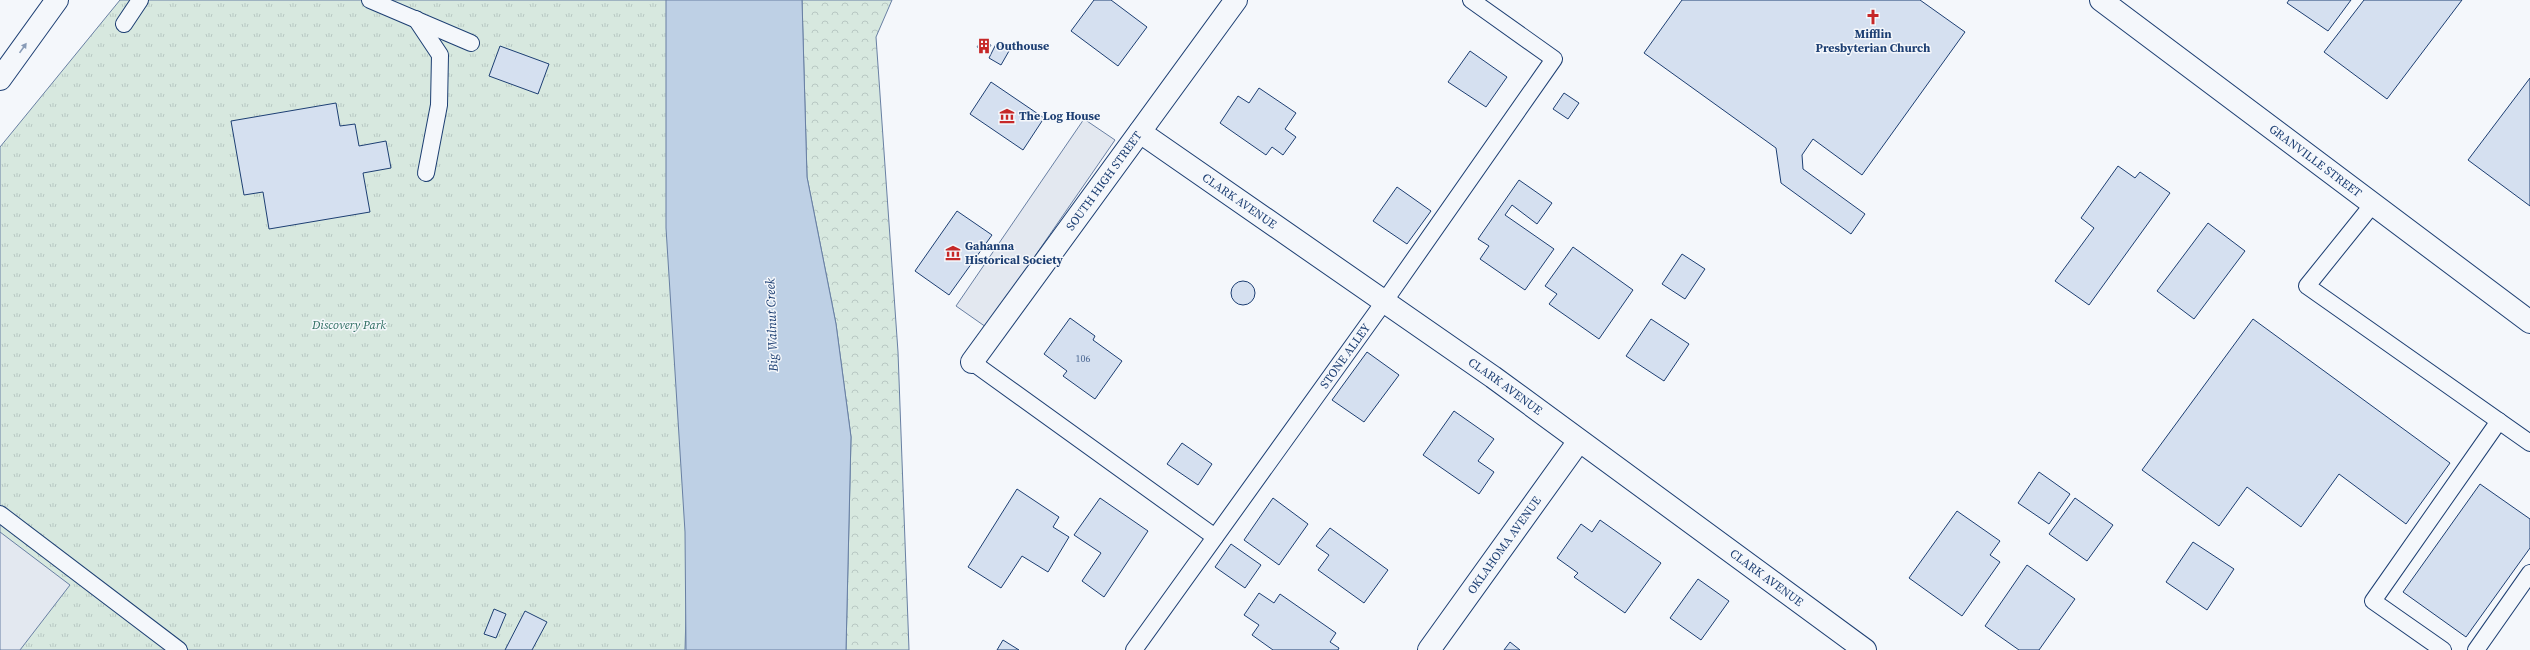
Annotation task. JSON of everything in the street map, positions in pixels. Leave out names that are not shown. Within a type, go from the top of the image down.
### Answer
[{"type":"street","points":[[0,79],[57,0]]},
{"type":"street","name":"SOUTH HIGH STREET","points":[[972,362],[1236,0]]},
{"type":"street","name":"GRANVILLE STREET","points":[[2101,0],[2530,322]]},
{"type":"street","name":"CLARK AVENUE","points":[[1140,132],[1579,440],[1865,650]]},
{"type":"street","name":"OKLAHOMA AVENUE","points":[[1429,650],[1579,440]]},
{"type":"lane","points":[[124,24],[140,0]]},
{"type":"lane","points":[[370,0],[471,43]]},
{"type":"lane","name":"STONE ALLEY","points":[[1134,650],[1384,302],[1554,60],[1471,0]]},
{"type":"lane","points":[[416,20],[440,55],[439,105],[426,173]]},
{"type":"lane","points":[[2373,204],[2308,286],[2530,443]]},
{"type":"lane","points":[[972,362],[1215,537]]},
{"type":"lane","points":[[2444,650],[2373,601],[2499,421]]},
{"type":"lane","points":[[0,514],[180,650]]},
{"type":"lane","points":[[2476,650],[2530,573]]},
{"type":"green space","name":"Discovery Park","points":[[120,0],[673,0],[699,141],[685,650],[0,650],[0,147]]},
{"type":"green space","points":[[802,0],[892,0],[876,37],[898,352],[909,650],[846,650],[851,437],[836,324],[807,177]]},
{"type":"shaded area","points":[[1084,119],[1115,140],[986,327],[956,306]]},
{"type":"shaded area","points":[[0,532],[70,585],[20,650],[0,650]]},
{"type":"water","name":"Big Walnut Creek","points":[[666,0],[802,0],[807,177],[836,324],[851,437],[846,650],[686,650],[685,532],[666,228]]},
{"type":"building","points":[[1094,0],[1111,0],[1147,27],[1118,66],[1071,31]]},
{"type":"building","points":[[1682,0],[1920,0],[1965,32],[1862,175],[1813,139],[1802,155],[1803,169],[1865,214],[1851,234],[1781,183],[1776,148],[1644,53]]},
{"type":"building","points":[[2289,0],[2351,0],[2328,31],[2287,3]]},
{"type":"building","points":[[2364,0],[2462,0],[2387,99],[2324,52]]},
{"type":"building","name":"Outhouse","points":[[982,40],[991,45],[986,53],[977,47]]},
{"type":"building","points":[[996,44],[1009,51],[1001,65],[989,58]]},
{"type":"building","points":[[500,46],[549,64],[538,94],[489,76]]},
{"type":"building","points":[[1470,51],[1507,77],[1486,107],[1448,82]]},
{"type":"building","points":[[2530,78],[2530,206],[2468,160]]},
{"type":"building","name":"The Log House","points":[[991,82],[1044,118],[1023,150],[970,114]]},
{"type":"building","points":[[1259,88],[1296,113],[1285,129],[1296,137],[1283,155],[1272,147],[1266,155],[1220,123],[1238,96],[1249,103]]},
{"type":"building","points":[[1564,93],[1579,103],[1568,119],[1553,109]]},
{"type":"building","points":[[336,103],[340,126],[355,124],[359,146],[386,141],[391,168],[363,173],[370,212],[269,229],[263,192],[244,195],[231,121]]},
{"type":"building","points":[[2118,166],[2135,178],[2140,172],[2170,193],[2089,305],[2055,281],[2094,228],[2081,218]]},
{"type":"building","points":[[1519,180],[1552,203],[1537,224],[1512,205],[1505,215],[1554,249],[1525,290],[1480,259],[1489,246],[1478,239]]},
{"type":"building","points":[[1397,187],[1431,211],[1407,244],[1373,221]]},
{"type":"building","name":"Gahanna Historical Society","points":[[957,211],[992,235],[949,295],[915,271]]},
{"type":"building","points":[[2208,223],[2245,251],[2194,319],[2157,291]]},
{"type":"building","points":[[1573,247],[1633,290],[1599,339],[1549,304],[1557,294],[1545,286]]},
{"type":"building","points":[[1682,254],[1705,269],[1685,299],[1662,284]]},
{"type":"building","points":[[1243,281],[1252,284],[1255,293],[1252,302],[1243,305],[1234,302],[1231,293],[1234,284]]},
{"type":"building","points":[[1070,318],[1095,336],[1093,340],[1122,361],[1095,399],[1063,376],[1067,371],[1044,354]]},
{"type":"building","points":[[1651,319],[1689,344],[1664,381],[1626,356]]},
{"type":"building","points":[[2253,319],[2450,463],[2406,524],[2339,474],[2301,527],[2247,487],[2219,526],[2142,470]]},
{"type":"building","points":[[1367,352],[1399,375],[1364,422],[1332,400]]},
{"type":"building","points":[[1454,411],[1494,439],[1478,461],[1494,472],[1479,494],[1423,455]]},
{"type":"building","points":[[1182,443],[1212,464],[1198,485],[1167,464]]},
{"type":"building","points":[[2039,472],[2070,494],[2049,524],[2018,503]]},
{"type":"building","points":[[2480,484],[2530,519],[2530,548],[2466,637],[2403,592]]},
{"type":"building","points":[[1017,489],[1059,517],[1053,527],[1069,537],[1048,572],[1022,556],[1001,588],[968,567]]},
{"type":"building","points":[[1100,498],[1148,531],[1104,597],[1082,581],[1101,553],[1074,535]]},
{"type":"building","points":[[1273,498],[1308,524],[1279,565],[1244,540]]},
{"type":"building","points":[[2075,498],[2113,525],[2087,561],[2049,534]]},
{"type":"building","points":[[1957,511],[2000,541],[1990,555],[2000,562],[1962,616],[1909,578]]},
{"type":"building","points":[[1600,520],[1661,563],[1625,613],[1574,577],[1578,573],[1557,558],[1581,524],[1592,532]]},
{"type":"building","points":[[1330,528],[1388,570],[1364,603],[1318,570],[1329,555],[1316,546]]},
{"type":"building","points":[[2193,542],[2234,569],[2207,610],[2166,582]]},
{"type":"building","points":[[1231,544],[1261,565],[1245,588],[1215,567]]},
{"type":"building","points":[[2027,565],[2075,599],[2039,650],[2019,650],[1985,626]]},
{"type":"building","points":[[1698,579],[1729,601],[1701,640],[1670,618]]},
{"type":"building","points":[[1259,593],[1274,603],[1280,594],[1336,633],[1330,642],[1339,648],[1338,650],[1273,650],[1252,635],[1259,625],[1244,615]]},
{"type":"building","points":[[494,609],[506,614],[496,638],[484,634]]},
{"type":"building","points":[[525,611],[547,622],[532,650],[505,650]]},
{"type":"building","points":[[1003,640],[1019,650],[997,650]]},
{"type":"building","points":[[1510,642],[1520,650],[1504,650]]},
{"type":"place","name":"Mifflin Presbyterian Church","points":[[1873,17]]},
{"type":"place","name":"Outhouse","points":[[984,46]]},
{"type":"place","name":"The Log House","points":[[1007,116]]},
{"type":"place","name":"Gahanna Historical Society","points":[[953,253]]}]
